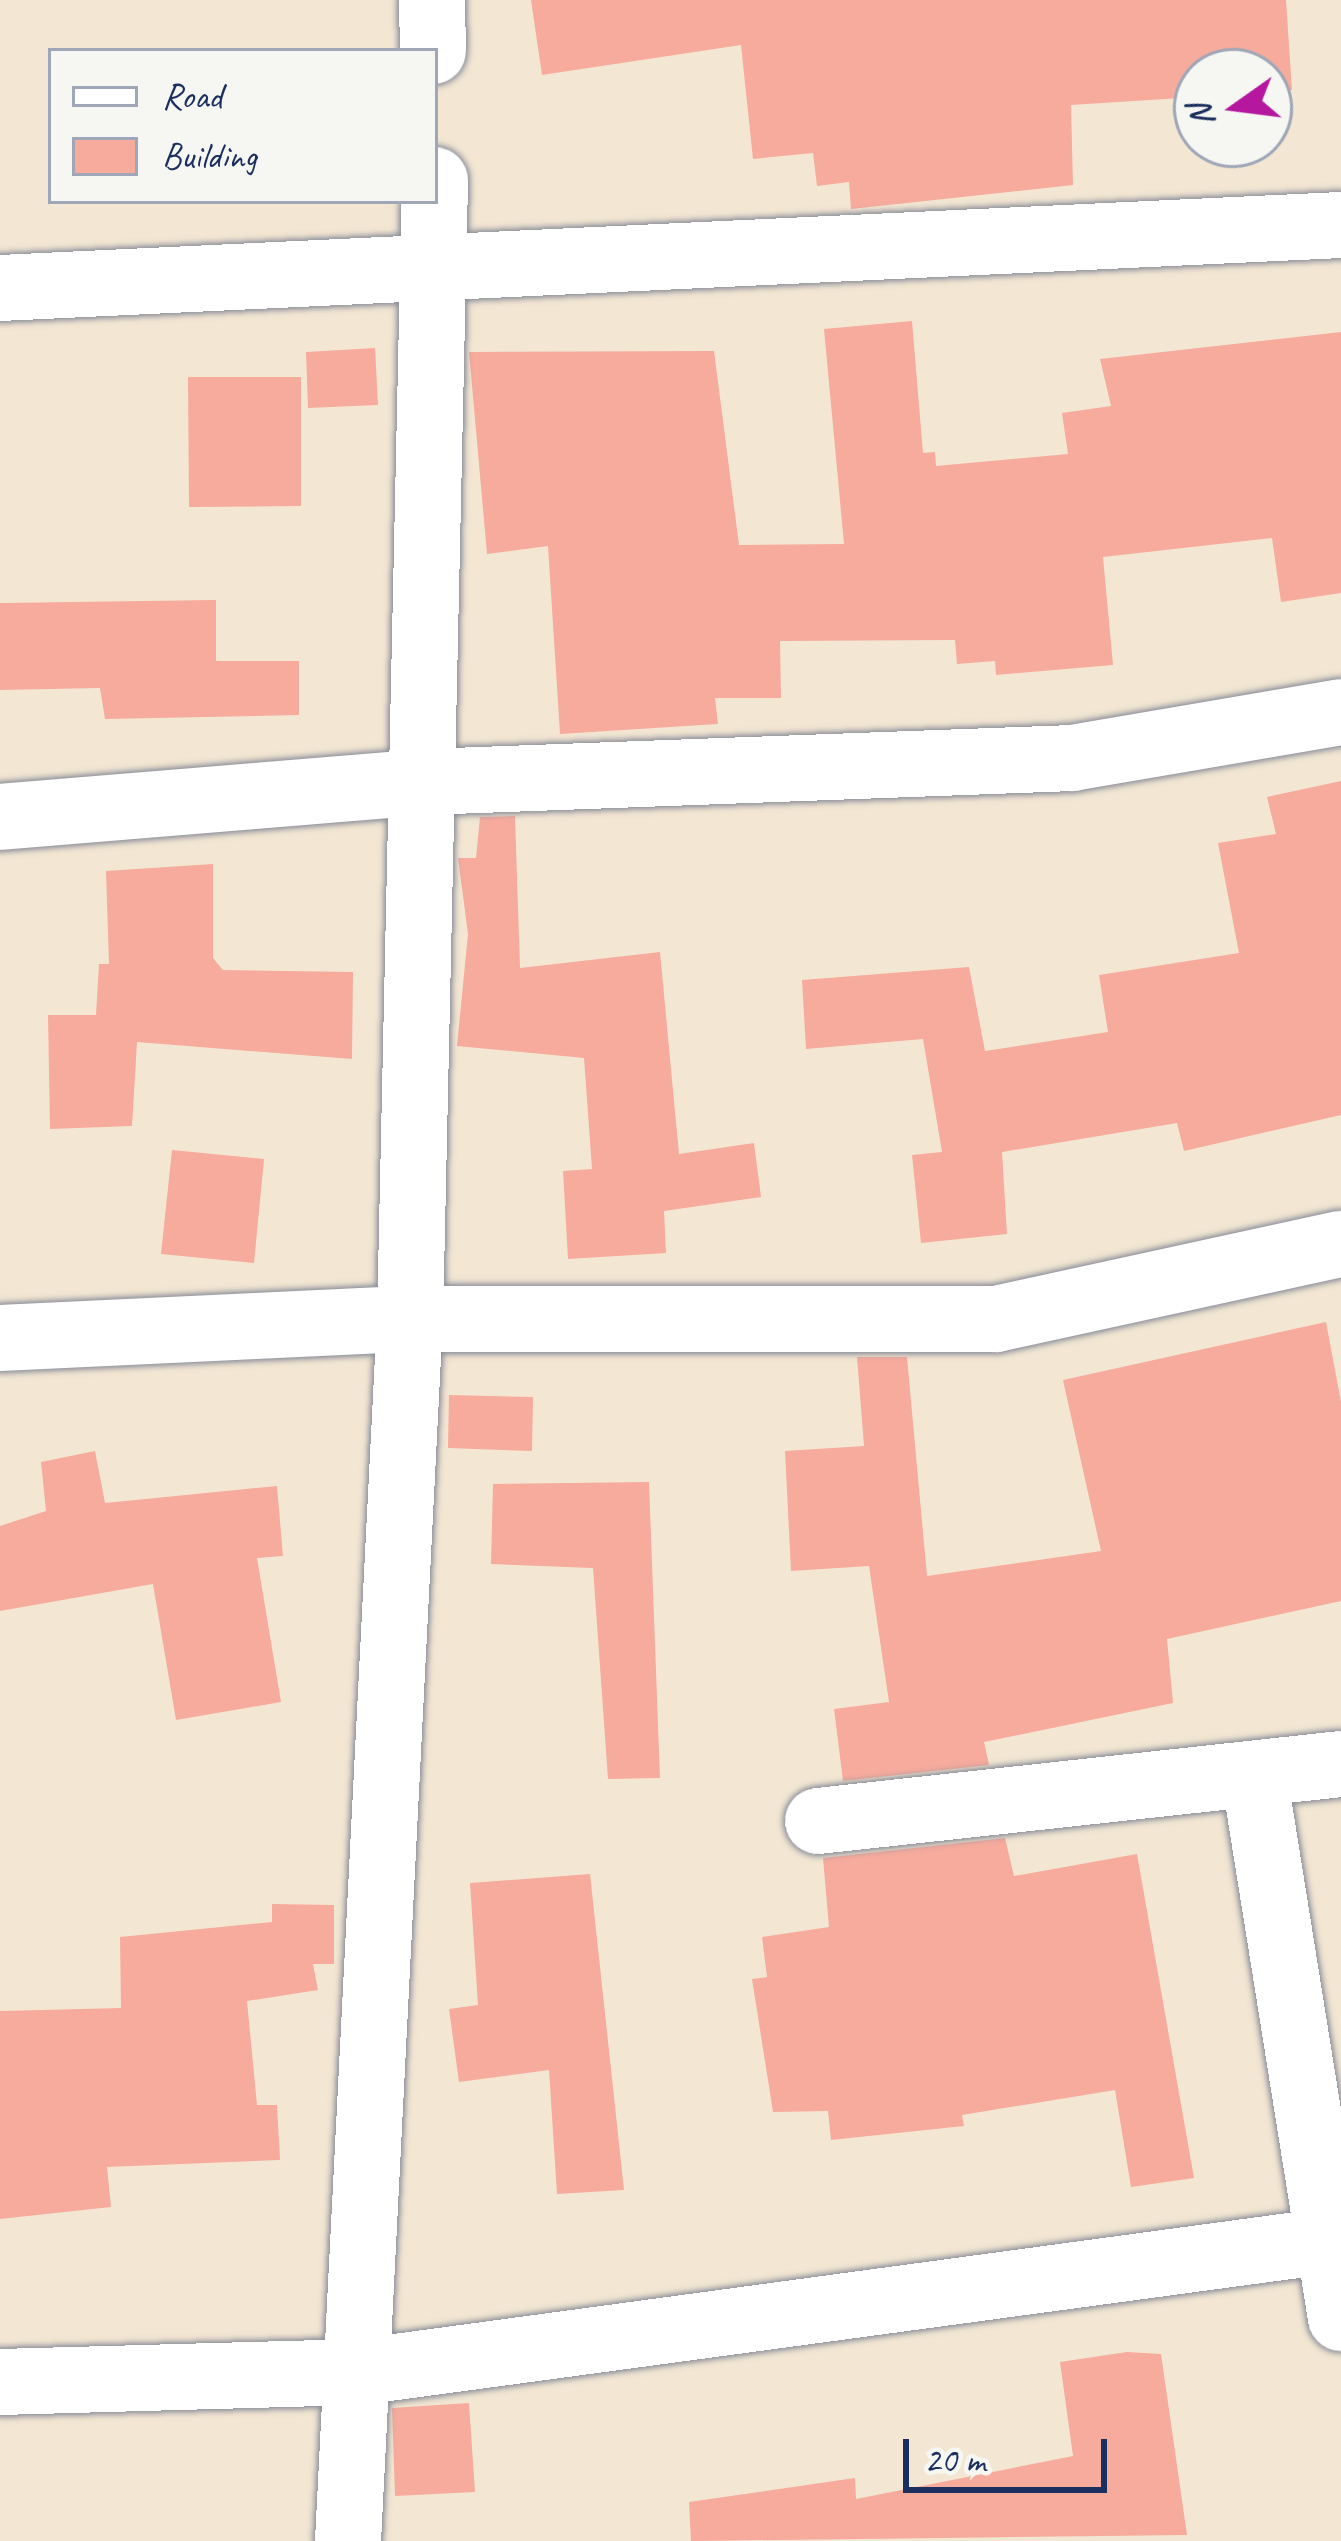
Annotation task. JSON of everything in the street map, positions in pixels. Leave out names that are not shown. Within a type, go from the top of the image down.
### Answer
[{"type":"street","points":[[432,0],[433,48]]},
{"type":"street","points":[[349,2541],[410,1319],[436,204]]},
{"type":"street","points":[[0,289],[1341,225]]},
{"type":"street","points":[[0,817],[425,782],[1072,758],[1341,712]]},
{"type":"street","points":[[0,1338],[410,1319],[996,1319],[1341,1244]]},
{"type":"street","points":[[818,1821],[1341,1764]]},
{"type":"street","points":[[1254,1775],[1341,2318]]},
{"type":"street","points":[[0,2382],[359,2372],[1332,2240]]},
{"type":"building","points":[[531,0],[1286,0],[1289,48],[1173,48],[1173,99],[1071,105],[1073,185],[851,209],[849,182],[817,186],[813,153],[753,159],[741,45],[542,75]]},
{"type":"building","points":[[912,321],[923,453],[935,452],[936,466],[1068,454],[1062,413],[1111,406],[1100,359],[1341,332],[1341,593],[1281,602],[1272,538],[1103,557],[1113,665],[996,675],[995,661],[957,664],[955,640],[780,641],[781,698],[715,698],[718,724],[560,734],[548,546],[487,554],[469,352],[714,351],[739,545],[844,544],[824,329]]},
{"type":"building","points":[[375,348],[378,405],[308,408],[306,352]]},
{"type":"building","points":[[188,377],[301,377],[301,506],[189,507]]},
{"type":"building","points":[[216,600],[216,661],[299,661],[299,715],[105,719],[100,688],[0,690],[0,603]]},
{"type":"building","points":[[1341,781],[1341,1115],[1184,1151],[1177,1123],[1002,1152],[1007,1234],[921,1243],[912,1155],[942,1152],[923,1039],[806,1049],[802,980],[969,967],[985,1051],[1108,1032],[1099,975],[1239,953],[1218,843],[1276,834],[1267,797]]},
{"type":"building","points":[[515,816],[520,968],[660,952],[679,1154],[754,1143],[761,1197],[664,1211],[666,1253],[568,1259],[563,1171],[592,1169],[584,1058],[457,1046],[468,934],[458,858],[476,858],[480,817]]},
{"type":"building","points":[[213,864],[213,958],[223,970],[353,972],[352,1059],[137,1042],[132,1126],[50,1129],[48,1015],[96,1015],[99,964],[109,964],[106,871]]},
{"type":"building","points":[[172,1150],[264,1159],[254,1263],[161,1254]]},
{"type":"building","points":[[1326,1322],[1341,1402],[1341,1601],[1167,1639],[1173,1703],[984,1742],[989,1765],[843,1781],[834,1709],[889,1702],[869,1566],[791,1571],[785,1451],[864,1446],[857,1357],[907,1357],[927,1576],[1101,1551],[1063,1380]]},
{"type":"building","points":[[449,1395],[533,1397],[532,1451],[448,1448]]},
{"type":"building","points":[[95,1451],[105,1503],[277,1486],[283,1556],[257,1558],[281,1702],[176,1720],[153,1584],[0,1611],[0,1526],[46,1511],[41,1462]]},
{"type":"building","points":[[649,1482],[660,1778],[608,1779],[593,1568],[491,1564],[493,1484]]},
{"type":"building","points":[[1005,1838],[1014,1876],[1137,1854],[1194,2178],[1131,2187],[1115,2090],[962,2115],[964,2126],[831,2140],[828,2111],[773,2112],[752,1979],[767,1977],[762,1937],[829,1927],[823,1858]]},
{"type":"building","points":[[590,1874],[624,2190],[557,2194],[549,2070],[459,2082],[449,2009],[478,2005],[470,1883]]},
{"type":"building","points":[[272,1904],[334,1905],[334,1964],[313,1964],[318,1990],[247,2001],[257,2105],[277,2105],[280,2160],[107,2167],[111,2207],[0,2219],[0,2011],[121,2008],[120,1937],[272,1922]]},
{"type":"building","points":[[1127,2352],[1161,2354],[1187,2535],[691,2541],[689,2502],[855,2478],[856,2499],[1073,2456],[1060,2362]]},
{"type":"building","points":[[469,2403],[475,2492],[395,2496],[392,2408]]}]
